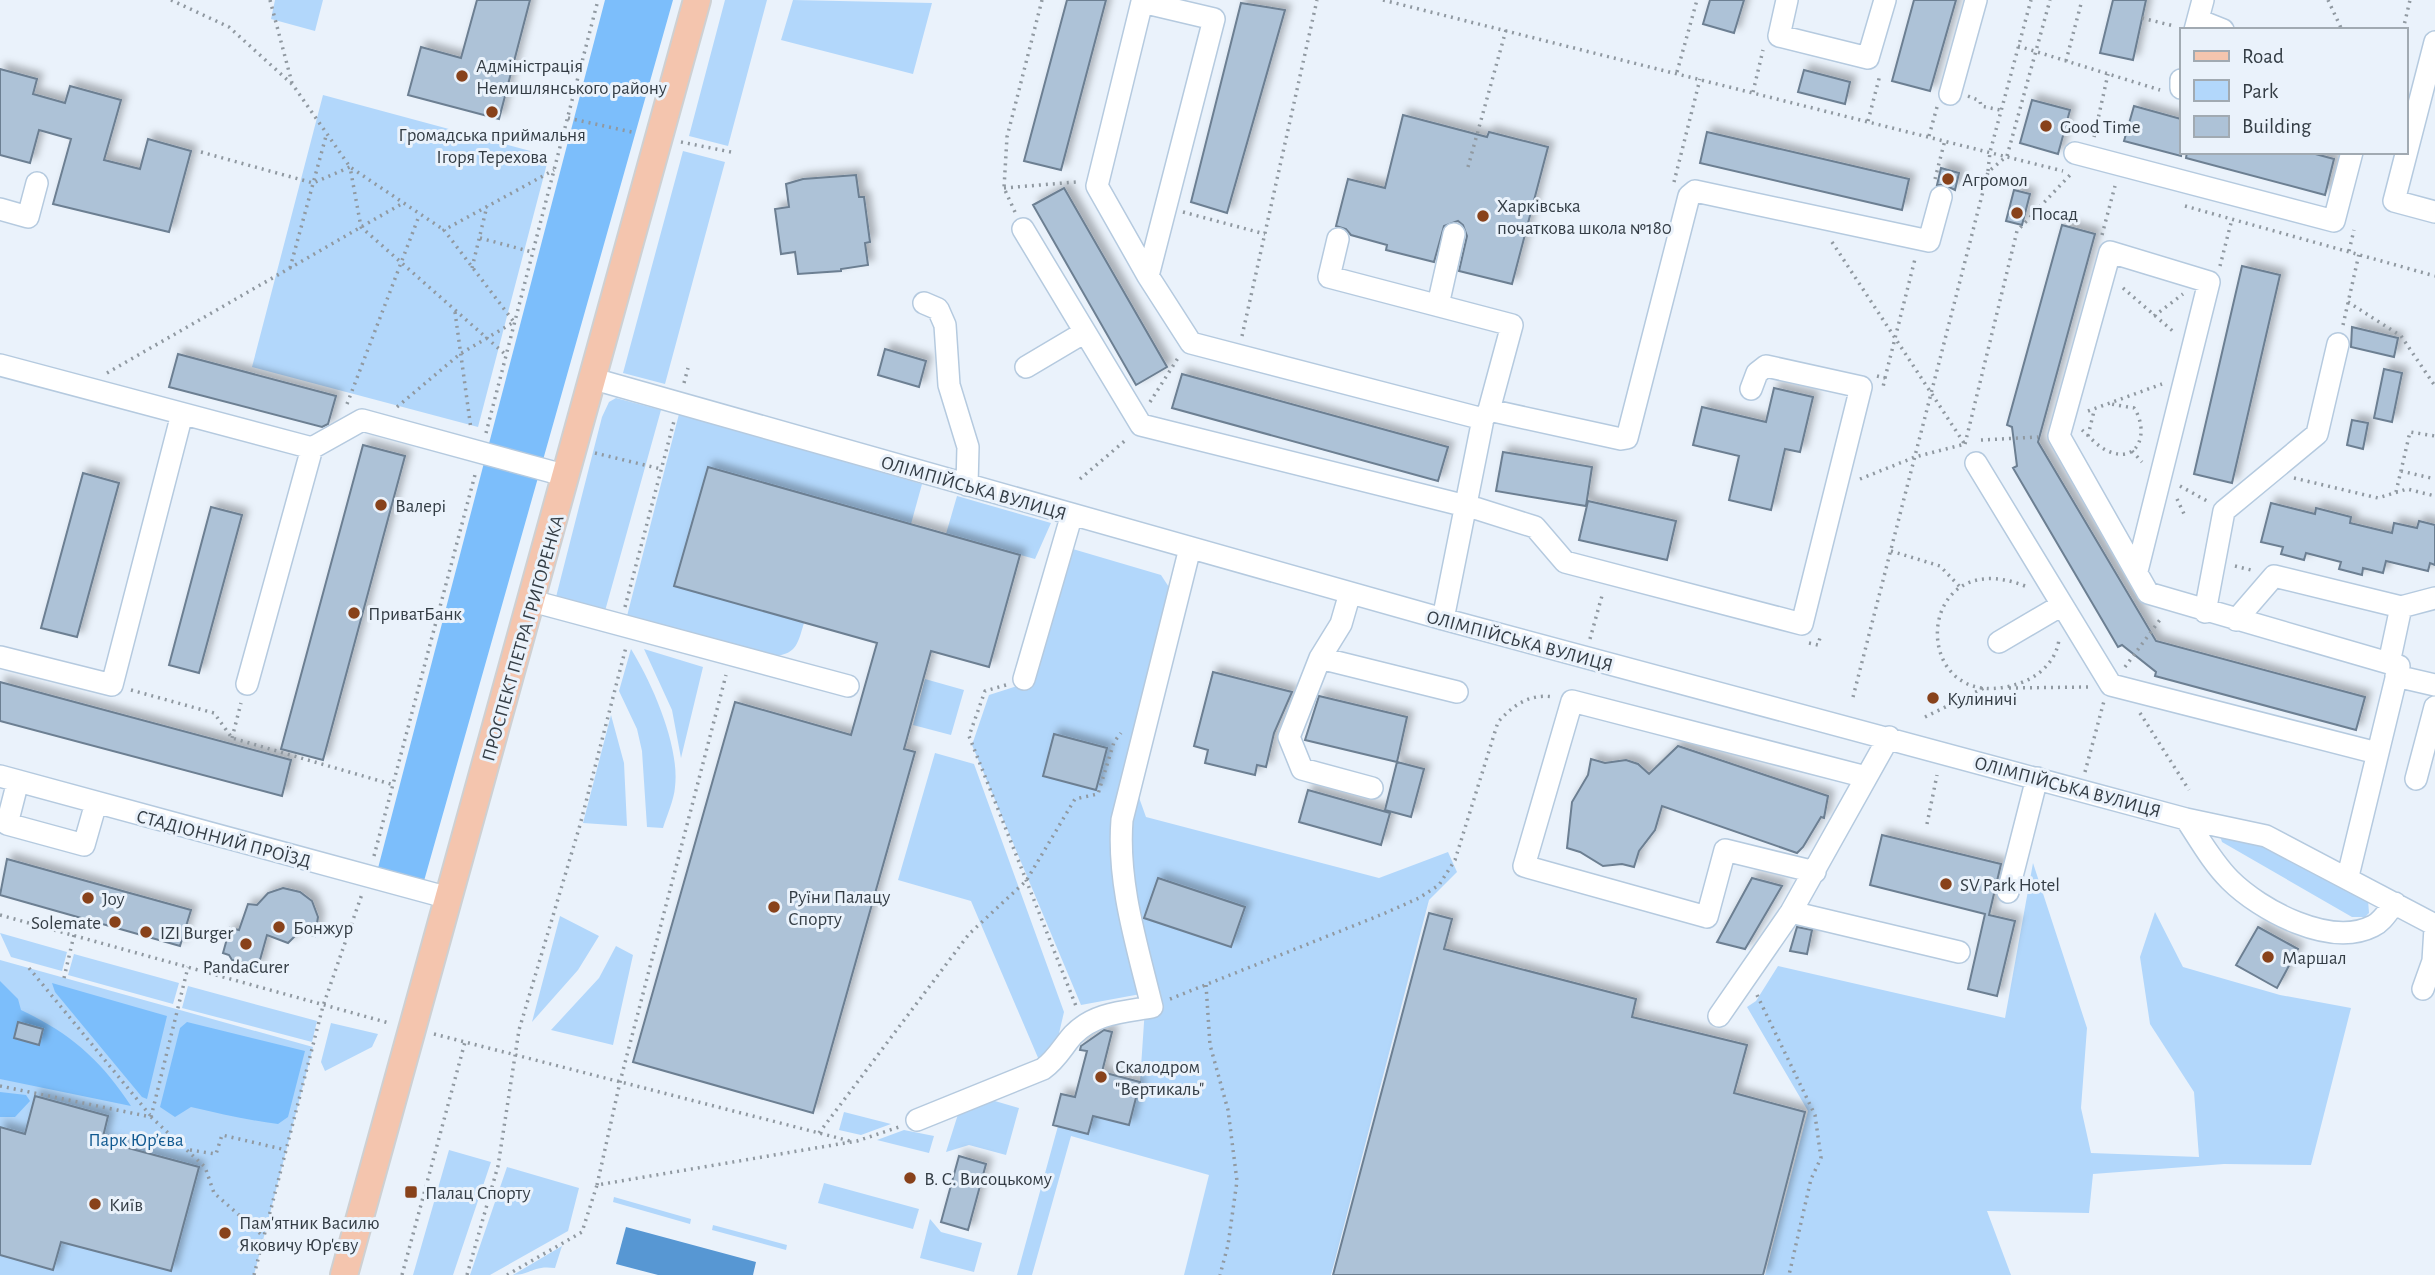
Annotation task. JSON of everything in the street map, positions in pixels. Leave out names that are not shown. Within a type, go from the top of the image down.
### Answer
[{"type":"main road","name":"ПРОСПЕКТ ПЕТРА ГРИГОРЕНКА","points":[[344,1275],[697,0]]},
{"type":"street","points":[[1787,0],[1779,36],[1868,58],[1885,0]]},
{"type":"street","points":[[1950,94],[1976,0]]},
{"type":"street","points":[[1148,276],[1214,19],[1142,2],[1097,186],[1148,276],[1191,342],[1237,356],[1486,415],[1621,439],[1628,438],[1689,196],[1695,191],[1705,191],[1929,242],[1937,193]]},
{"type":"street","points":[[2193,19],[2218,28]]},
{"type":"street","points":[[2407,151],[2435,42]]},
{"type":"street","points":[[2073,163],[2334,221],[2352,154]]},
{"type":"street","points":[[2406,154],[2394,201],[2435,212]]},
{"type":"street","points":[[0,209],[28,217],[37,183]]},
{"type":"street","points":[[1023,229],[1141,425],[1466,505],[1535,527],[1565,562],[1802,624],[1861,387],[1766,366],[1757,373],[1751,389]]},
{"type":"street","points":[[1438,305],[1454,234]]},
{"type":"street","points":[[1338,239],[1329,277],[1512,325],[1486,415],[1443,619]]},
{"type":"street","points":[[2137,571],[2209,282],[2110,253],[2059,436],[2148,593],[2393,669],[2435,685]]},
{"type":"street","points":[[924,303],[938,309],[945,325],[949,385],[968,447],[967,485]]},
{"type":"street","points":[[1026,368],[1085,332]]},
{"type":"street","points":[[2205,611],[2224,511],[2317,434],[2338,344]]},
{"type":"street","points":[[0,365],[312,448],[362,420],[567,476]]},
{"type":"street","name":"ОЛІМПІЙСЬКА ВУЛИЦЯ","points":[[594,379],[1443,619],[2186,819],[2266,836],[2348,876],[2435,927]]},
{"type":"street","points":[[0,657],[112,685],[182,414]]},
{"type":"street","points":[[247,684],[312,448]]},
{"type":"street","points":[[1974,458],[2056,609],[2111,685],[2377,752]]},
{"type":"street","points":[[1024,679],[1072,514]]},
{"type":"street","points":[[917,1121],[1044,1069],[1083,1025],[1093,1018],[1152,1007],[1126,894],[1121,829],[1127,790],[1190,548]]},
{"type":"street","points":[[2236,620],[2274,576],[2401,607],[2435,598]]},
{"type":"street","points":[[1350,593],[1341,624],[1320,658],[1289,737],[1302,769],[1371,788]]},
{"type":"street","points":[[532,601],[848,686]]},
{"type":"street","points":[[2348,876],[2377,752],[2393,669],[2401,607]]},
{"type":"street","points":[[1999,642],[2056,609]]},
{"type":"street","points":[[1320,658],[1457,692]]},
{"type":"street","points":[[1815,872],[1725,850],[1707,916],[1524,866],[1572,701],[1866,777]]},
{"type":"street","points":[[2416,779],[2435,707]]},
{"type":"street","points":[[1719,1016],[1791,912],[1889,737]]},
{"type":"street","points":[[2008,892],[2037,778]]},
{"type":"street","points":[[9,779],[7,824],[84,845],[96,803]]},
{"type":"street","name":"СТАДІОННИЙ ПРОЇЗД","points":[[9,779],[449,898]]},
{"type":"street","points":[[2186,819],[2229,879],[2262,905],[2285,918],[2333,931],[2357,931],[2378,923],[2395,904]]},
{"type":"street","points":[[1791,912],[1959,952]]},
{"type":"street","points":[[2423,989],[2432,961],[2435,927]]},
{"type":"path","points":[[171,0],[229,27],[293,85],[350,167],[419,216],[444,230],[514,322]]},
{"type":"path","points":[[270,0],[293,85]]},
{"type":"path","points":[[254,1275],[323,1006],[368,876],[394,785],[477,452],[506,355],[597,0]]},
{"type":"path","points":[[1023,229],[1004,188],[1007,137],[1042,0]]},
{"type":"path","points":[[1237,356],[1317,0]]},
{"type":"path","points":[[1383,0],[1990,152],[2073,163]]},
{"type":"path","points":[[1677,73],[1697,0]]},
{"type":"path","points":[[1853,697],[1988,172],[1990,152],[2031,0]]},
{"type":"path","points":[[1988,172],[2007,156],[2050,0]]},
{"type":"path","points":[[2066,61],[2082,0]]},
{"type":"path","points":[[2328,0],[2341,28]]},
{"type":"path","points":[[2403,28],[2410,0]]},
{"type":"path","points":[[2142,18],[2193,19]]},
{"type":"path","points":[[1468,167],[1506,30]]},
{"type":"path","points":[[2018,46],[2178,96],[2180,89]]},
{"type":"path","points":[[2093,138],[2108,74]]},
{"type":"path","points":[[290,268],[326,136]]},
{"type":"path","points":[[1937,193],[1945,140]]},
{"type":"path","points":[[201,152],[313,183],[350,167]]},
{"type":"path","points":[[2073,163],[2082,177]]},
{"type":"path","points":[[1965,444],[2017,231],[2073,163]]},
{"type":"path","points":[[350,167],[361,227],[506,355]]},
{"type":"path","points":[[1677,169],[1690,172]]},
{"type":"path","points":[[444,230],[554,170]]},
{"type":"path","points":[[1004,188],[1086,181]]},
{"type":"path","points":[[2104,183],[2125,189]]},
{"type":"path","points":[[83,387],[403,203]]},
{"type":"path","points":[[2181,204],[2435,276]]},
{"type":"path","points":[[472,268],[487,206]]},
{"type":"path","points":[[1178,211],[1265,234]]},
{"type":"path","points":[[1814,215],[1932,390],[1974,458]]},
{"type":"path","points":[[336,435],[419,216]]},
{"type":"path","points":[[480,238],[532,252]]},
{"type":"path","points":[[1885,378],[1920,240]]},
{"type":"path","points":[[2338,344],[2359,254]]},
{"type":"path","points":[[2120,281],[2124,291],[2184,341]]},
{"type":"path","points":[[2154,316],[2186,291],[2175,288]]},
{"type":"path","points":[[2348,302],[2400,336],[2435,386]]},
{"type":"path","points":[[454,310],[477,452]]},
{"type":"path","points":[[376,424],[460,354],[514,322]]},
{"type":"path","points":[[2078,411],[2094,411],[2163,384]]},
{"type":"path","points":[[1915,457],[1981,440],[2071,434],[2075,422],[2107,451],[2119,454],[2132,451],[2141,441],[2142,420],[2134,408],[2111,404]]},
{"type":"path","points":[[2088,436],[2094,411]]},
{"type":"path","points":[[467,1275],[498,1166],[519,1030],[580,825],[628,640],[620,625],[671,432]]},
{"type":"path","points":[[2396,492],[2410,432],[2435,436]]},
{"type":"path","points":[[1080,479],[1129,438]]},
{"type":"path","points":[[1974,458],[1981,440]]},
{"type":"path","points":[[1950,448],[1974,458]]},
{"type":"path","points":[[591,452],[661,469]]},
{"type":"path","points":[[2401,471],[2435,479]]},
{"type":"path","points":[[2271,472],[2378,498],[2407,489],[2435,496]]},
{"type":"path","points":[[2178,485],[2224,511]]},
{"type":"path","points":[[1891,551],[1940,566],[1961,587]]},
{"type":"path","points":[[2225,564],[2274,576]]},
{"type":"path","points":[[1594,626],[1604,591]]},
{"type":"path","points":[[2056,609],[2067,641]]},
{"type":"path","points":[[2120,675],[2164,615]]},
{"type":"path","points":[[507,1275],[582,1233],[597,1185],[620,1082],[728,668]]},
{"type":"path","points":[[1925,717],[1984,688],[2095,687],[2088,676]]},
{"type":"path","points":[[1024,679],[985,691],[969,736],[1083,1025]]},
{"type":"path","points":[[232,738],[247,684]]},
{"type":"path","points":[[112,685],[214,713],[232,738],[394,785]]},
{"type":"path","points":[[1152,1007],[1383,914],[1419,898],[1439,885],[1455,860],[1498,722],[1507,711],[1523,701],[1544,695],[1572,701]]},
{"type":"path","points":[[2087,762],[2103,698],[2115,701]]},
{"type":"path","points":[[2149,708],[2135,705],[2189,790]]},
{"type":"path","points":[[818,1133],[969,934],[1026,880],[1075,799],[1098,794],[1114,742],[1122,731]]},
{"type":"path","points":[[1927,824],[1937,775]]},
{"type":"path","points":[[0,915],[323,1006],[854,1142]]},
{"type":"path","points":[[64,978],[74,935]]},
{"type":"path","points":[[151,1117],[188,967]]},
{"type":"path","points":[[29,968],[151,1117],[205,1167],[214,1193],[264,1237]]},
{"type":"path","points":[[1747,975],[1815,1115],[1817,1126],[1821,1158],[1811,1179],[1789,1275]]},
{"type":"path","points":[[1206,985],[1210,1045],[1228,1110],[1237,1181],[1228,1245],[1220,1275]]},
{"type":"path","points":[[402,1275],[465,1042]]},
{"type":"path","points":[[0,1086],[151,1117]]},
{"type":"path","points":[[597,1185],[854,1142],[917,1121]]},
{"type":"path","points":[[188,1150],[216,1154],[222,1135],[286,1150]]},
{"type":"green space","points":[[275,0],[323,0],[315,31],[271,19]]},
{"type":"green space","points":[[725,0],[767,0],[728,146],[689,136]]},
{"type":"green space","points":[[793,0],[932,3],[913,74],[781,40]]},
{"type":"green space","points":[[323,95],[549,156],[478,427],[252,367]]},
{"type":"green space","points":[[683,151],[725,162],[665,384],[623,373]]},
{"type":"green space","points":[[616,398],[661,410],[605,611],[556,597],[602,417],[609,402]]},
{"type":"green space","points":[[679,414],[922,484],[911,524],[708,467],[674,586],[804,623],[796,646],[788,653],[775,656],[627,616]]},
{"type":"green space","points":[[957,496],[1051,523],[1035,559],[946,534]]},
{"type":"green space","points":[[1066,547],[1161,575],[1182,607],[1137,792],[1146,817],[1379,878],[1448,852],[1457,872],[1429,900],[1331,1275],[1184,1275],[1209,1175],[1071,1136],[1032,1275],[1017,1275],[1058,1126],[1093,1116],[1129,1125],[1140,1082],[1146,993],[1081,1005],[972,745],[989,695],[1027,683]]},
{"type":"green space","points":[[631,649],[663,715],[673,753],[674,792],[663,828],[647,827],[642,751],[637,729],[619,691]]},
{"type":"green space","points":[[644,649],[703,667],[681,758],[672,710]]},
{"type":"green space","points":[[925,679],[964,690],[951,735],[913,725]]},
{"type":"green space","points":[[611,715],[624,763],[627,826],[583,823]]},
{"type":"green space","points":[[935,753],[974,764],[1064,1012],[1054,1055],[1039,1060],[971,901],[898,880]]},
{"type":"green space","points":[[2224,832],[2274,850],[2368,900],[2369,913],[2365,917],[2352,917],[2222,842],[2220,836]]},
{"type":"green space","points":[[2033,863],[2087,1028],[2081,1108],[2091,1153],[2199,1157],[2194,1092],[2150,1024],[2140,957],[2155,912],[2183,967],[2280,995],[2351,1008],[2311,1165],[2224,1164],[2093,1174],[2089,1213],[1987,1211],[2011,1275],[1765,1275],[1808,1111],[1747,1007],[1756,1001],[1778,966],[2005,1018]]},
{"type":"green space","points":[[560,916],[599,936],[578,970],[532,1022]]},
{"type":"green space","points":[[0,933],[67,952],[62,971],[11,957]]},
{"type":"green space","points":[[616,946],[633,955],[613,1045],[551,1030],[599,978]]},
{"type":"green space","points":[[74,954],[179,983],[173,1004],[68,975]]},
{"type":"green space","name":"Парк Юр’єва","points":[[0,960],[313,1047],[254,1275],[0,1275]]},
{"type":"green space","points":[[188,986],[317,1021],[312,1042],[182,1008]]},
{"type":"green space","points":[[331,1023],[378,1034],[372,1047],[325,1071],[321,1062]]},
{"type":"green space","points":[[988,1099],[1019,1108],[1006,1155],[969,1145],[946,1152],[960,1108]]},
{"type":"green space","points":[[844,1112],[891,1124],[861,1135],[839,1130]]},
{"type":"green space","points":[[904,1130],[934,1136],[929,1153],[877,1140]]},
{"type":"green space","points":[[449,1150],[491,1162],[453,1275],[413,1275]]},
{"type":"green space","points":[[507,1167],[579,1188],[568,1231],[490,1275],[470,1275]]},
{"type":"green space","points":[[824,1183],[919,1209],[913,1229],[818,1203]]},
{"type":"green space","points":[[614,1197],[691,1219],[690,1224],[613,1202]]},
{"type":"green space","points":[[930,1219],[941,1232],[982,1243],[974,1272],[920,1258]]},
{"type":"green space","points":[[713,1225],[787,1245],[786,1250],[712,1230]]},
{"type":"green space","points":[[562,1246],[555,1268],[541,1268],[513,1275]]},
{"type":"shaded area","points":[[605,0],[673,0],[424,881],[377,872]]},
{"type":"shaded area","points":[[0,981],[18,999],[21,1010],[55,1028],[96,1061],[131,1106],[0,1079]]},
{"type":"shaded area","points":[[52,983],[167,1016],[147,1099],[142,1097],[55,992]]},
{"type":"shaded area","points":[[187,1022],[305,1051],[288,1117],[278,1124],[191,1107],[175,1117],[160,1107],[180,1028]]},
{"type":"shaded area","points":[[0,1092],[26,1095],[30,1101],[15,1117],[0,1117]]},
{"type":"shaded area","points":[[626,1227],[756,1262],[753,1275],[658,1275],[616,1264]]},
{"type":"building","name":"Адміністрація Немишлянського району","points":[[477,0],[530,0],[499,119],[408,95],[421,47],[461,58]]},
{"type":"building","points":[[1067,0],[1106,0],[1061,170],[1024,161]]},
{"type":"building","points":[[1710,0],[1744,0],[1734,33],[1703,24]]},
{"type":"building","points":[[1914,0],[1956,0],[1930,91],[1892,81]]},
{"type":"building","points":[[2113,0],[2146,0],[2133,60],[2100,53]]},
{"type":"building","points":[[1241,3],[1285,10],[1227,213],[1191,202]]},
{"type":"building","points":[[0,69],[37,79],[33,94],[65,103],[70,86],[121,100],[104,160],[140,169],[148,139],[191,151],[169,232],[53,204],[71,139],[39,130],[30,163],[0,155]]},
{"type":"building","points":[[1804,70],[1850,82],[1845,104],[1798,92]]},
{"type":"building","name":"Good Time","points":[[2032,100],[2070,110],[2058,154],[2020,143]]},
{"type":"building","points":[[2134,106],[2180,119],[2181,156],[2124,141]]},
{"type":"building","points":[[1403,115],[1487,137],[1489,132],[1548,147],[1512,284],[1459,271],[1467,236],[1463,225],[1458,221],[1444,226],[1434,262],[1386,250],[1387,245],[1351,235],[1346,229],[1336,226],[1348,179],[1385,188]]},
{"type":"building","points":[[1707,132],[1909,179],[1902,210],[1700,163]]},
{"type":"building","points":[[2187,154],[2315,154],[2334,159],[2325,195],[2186,158]]},
{"type":"building","name":"Агромол","points":[[1941,168],[1959,173],[1955,190],[1945,185],[1937,185]]},
{"type":"building","points":[[856,175],[859,197],[864,197],[870,242],[865,243],[868,265],[841,271],[798,274],[795,252],[781,254],[775,209],[789,207],[786,184],[803,179]]},
{"type":"building","points":[[1064,188],[1167,367],[1136,385],[1033,205]]},
{"type":"building","name":"Посад","points":[[2014,190],[2030,194],[2022,225],[2006,221]]},
{"type":"building","points":[[2062,225],[2095,234],[2038,442],[2156,641],[2365,697],[2356,730],[2155,676],[2156,672],[2122,645],[2118,647],[2013,468],[2017,466],[2012,427],[2007,425]]},
{"type":"building","points":[[2242,266],[2280,275],[2232,483],[2194,474]]},
{"type":"building","points":[[2352,327],[2398,338],[2394,357],[2351,347]]},
{"type":"building","points":[[885,349],[926,361],[919,387],[878,375]]},
{"type":"building","points":[[178,354],[336,396],[328,424],[322,427],[169,387]]},
{"type":"building","points":[[2384,369],[2402,373],[2392,422],[2374,418]]},
{"type":"building","points":[[1182,374],[1448,447],[1438,481],[1172,408]]},
{"type":"building","points":[[1774,388],[1813,397],[1800,452],[1785,449],[1771,510],[1729,500],[1739,456],[1693,445],[1702,407],[1766,422]]},
{"type":"building","points":[[2352,420],[2368,423],[2363,449],[2347,445]]},
{"type":"building","points":[[363,445],[405,456],[323,760],[281,749]]},
{"type":"building","points":[[1503,452],[1592,467],[1586,506],[1496,491]]},
{"type":"building","name":"Руїни Палацу Спорту","points":[[708,467],[1020,555],[989,667],[931,651],[904,749],[915,752],[813,1113],[633,1062],[735,702],[851,735],[877,643],[674,586]]},
{"type":"building","points":[[83,473],[119,483],[77,637],[41,628]]},
{"type":"building","points":[[1588,501],[1676,521],[1667,560],[1579,540]]},
{"type":"building","points":[[2271,503],[2315,514],[2316,508],[2351,517],[2350,523],[2392,533],[2394,523],[2417,528],[2419,521],[2435,525],[2435,565],[2430,563],[2428,571],[2386,561],[2383,573],[2363,568],[2362,575],[2339,569],[2341,562],[2306,553],[2304,560],[2281,554],[2283,547],[2261,542]]},
{"type":"building","points":[[211,507],[242,515],[199,673],[169,665]]},
{"type":"building","points":[[1213,672],[1292,692],[1274,733],[1266,767],[1257,765],[1255,775],[1205,763],[1208,750],[1194,746]]},
{"type":"building","points":[[0,682],[291,760],[282,796],[0,721]]},
{"type":"building","points":[[1319,696],[1407,717],[1397,762],[1305,740]]},
{"type":"building","points":[[1054,734],[1107,748],[1096,790],[1043,776]]},
{"type":"building","points":[[1678,746],[1828,796],[1824,818],[1821,817],[1797,853],[1662,806],[1655,830],[1639,851],[1634,867],[1622,864],[1603,866],[1580,852],[1567,848],[1572,802],[1588,775],[1591,759],[1605,763],[1626,760],[1638,764],[1649,774]]},
{"type":"building","points":[[1397,762],[1424,769],[1411,817],[1385,810]]},
{"type":"building","points":[[1308,790],[1390,813],[1381,845],[1299,822]]},
{"type":"building","points":[[1882,835],[2001,864],[1989,915],[2015,921],[1997,996],[1968,989],[1985,914],[1870,885]]},
{"type":"building","points":[[7,859],[191,910],[180,946],[0,895]]},
{"type":"building","points":[[1158,878],[1245,907],[1231,947],[1144,918]]},
{"type":"building","points":[[1752,878],[1782,886],[1745,949],[1717,942]]},
{"type":"building","name":"Бонжур","points":[[283,888],[300,892],[312,901],[318,917],[315,936],[299,932],[288,943],[267,935],[258,967],[232,960],[229,955],[223,953],[230,928],[239,930],[248,904],[257,905],[268,893]]},
{"type":"building","points":[[1429,913],[1452,919],[1444,949],[1636,999],[1632,1017],[1747,1045],[1734,1093],[1805,1112],[1763,1275],[1333,1275]]},
{"type":"building","points":[[1797,927],[1812,930],[1807,954],[1790,951]]},
{"type":"building","points":[[2258,927],[2298,949],[2277,988],[2236,965]]},
{"type":"building","points":[[18,1022],[43,1029],[39,1045],[14,1038]]},
{"type":"building","name":"Скалодром \"Вертикаль\"","points":[[1104,1030],[1112,1032],[1102,1072],[1140,1082],[1129,1125],[1093,1116],[1088,1134],[1053,1125],[1061,1094],[1075,1097],[1087,1051],[1080,1050],[1081,1046]]},
{"type":"building","name":"Київ","points":[[35,1096],[108,1116],[102,1141],[199,1167],[171,1271],[61,1242],[53,1270],[0,1255],[0,1127],[25,1134]]},
{"type":"building","points":[[959,1156],[986,1164],[968,1230],[941,1222]]},
{"type":"place","name":"Адміністрація Немишлянського району","points":[[462,76]]},
{"type":"place","name":"Громадська приймальня Ігоря Терехова","points":[[492,112]]},
{"type":"place","name":"Good Time","points":[[2046,126]]},
{"type":"place","name":"Агромол","points":[[1948,179]]},
{"type":"place","name":"Посад","points":[[2017,213]]},
{"type":"place","name":"Харківська початкова школа №180","points":[[1483,216]]},
{"type":"place","name":"Валері","points":[[381,505]]},
{"type":"place","name":"ПриватБанк","points":[[354,613]]},
{"type":"place","name":"Кулиничі","points":[[1933,698]]},
{"type":"place","name":"SV Park Hotel","points":[[1946,884]]},
{"type":"place","name":"Joy","points":[[88,898]]},
{"type":"place","name":"Руїни Палацу Спорту","points":[[774,907]]},
{"type":"place","name":"Solemate","points":[[115,922]]},
{"type":"place","name":"Бонжур","points":[[279,927]]},
{"type":"place","name":"IZI Burger","points":[[146,932]]},
{"type":"place","name":"PandaCurer","points":[[246,944]]},
{"type":"place","name":"Маршал","points":[[2268,957]]},
{"type":"place","name":"Скалодром \"Вертикаль\"","points":[[1101,1077]]},
{"type":"place","name":"В. С. Висоцькому","points":[[910,1178]]},
{"type":"place","name":"Палац Спорту","points":[[411,1192]]},
{"type":"place","name":"Київ","points":[[95,1204]]},
{"type":"place","name":"Пам'ятник Василю Яковичу Юр'єву","points":[[225,1233]]}]
